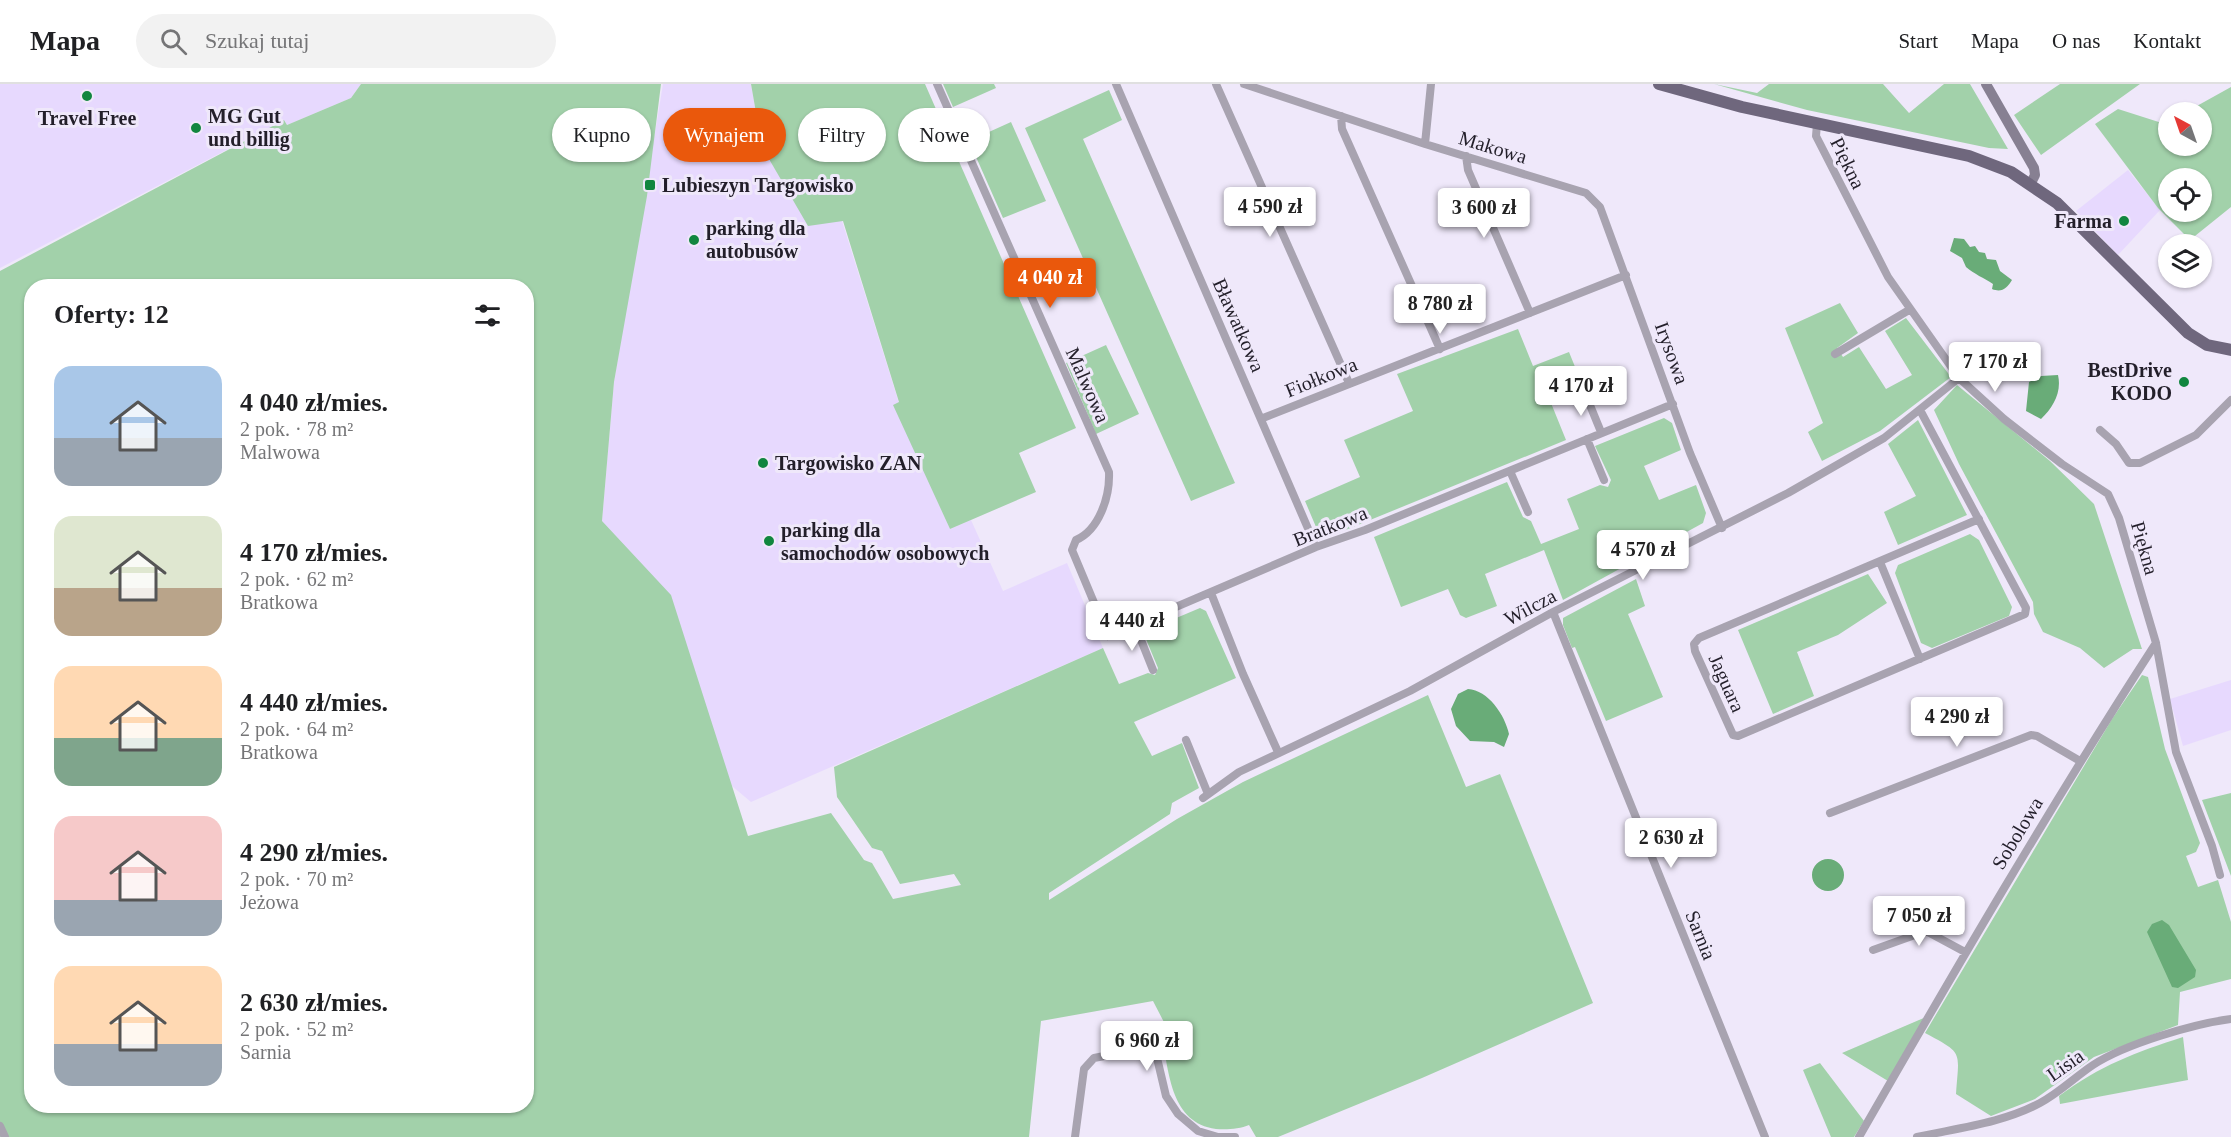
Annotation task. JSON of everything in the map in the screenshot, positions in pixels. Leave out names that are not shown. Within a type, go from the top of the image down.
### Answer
[{"type":"main road","points":[[1659,84],[1724,103],[1984,160],[2031,183],[2062,207],[2181,328],[2201,343],[2229,352]]},
{"type":"street","name":"Malwowa","points":[[937,84],[1109,472],[1108,500],[1088,535]]},
{"type":"street","name":"Bławatkowa","points":[[1116,84],[1263,418],[1316,547]]},
{"type":"street","points":[[1216,84],[1350,383]]},
{"type":"street","name":"Makowa","points":[[1244,84],[1425,144],[1586,193]]},
{"type":"street","points":[[1425,144],[1431,84]]},
{"type":"street","points":[[1986,84],[2034,168],[2035,175],[2031,183]]},
{"type":"street","points":[[1341,116],[1342,129],[1440,349]]},
{"type":"street","name":"Piękna","points":[[1817,124],[1816,136],[1871,248],[1909,310],[1959,378],[2037,445],[2108,494],[2119,518],[2156,644],[2176,752],[2212,846],[2220,875]]},
{"type":"street","points":[[1466,156],[1468,170],[1530,313]]},
{"type":"street","name":"Irysowa","points":[[1586,193],[1600,207],[1689,453],[1722,528]]},
{"type":"street","name":"Fiołkowa","points":[[1263,418],[1626,275]]},
{"type":"street","points":[[1835,354],[1909,310]]},
{"type":"street","name":"Wilcza","points":[[1185,740],[1205,796],[1239,772],[1410,691],[1553,612],[1722,528],[1884,438],[1959,378]]},
{"type":"street","points":[[1585,393],[1601,432]]},
{"type":"street","points":[[2100,430],[2116,444],[2129,463],[2140,463],[2196,435],[2231,400]]},
{"type":"street","name":"Bratkowa","points":[[1088,535],[1076,540],[1072,550],[1108,636],[1316,547],[1673,404]]},
{"type":"street","name":"Jaguara","points":[[1920,410],[1979,519],[2026,608],[2025,614],[1738,736],[1733,735],[1695,651],[1694,644],[1699,638],[1979,519]]},
{"type":"street","points":[[1587,439],[1604,480]]},
{"type":"street","points":[[1510,471],[1528,512]]},
{"type":"street","points":[[1880,562],[1920,659]]},
{"type":"street","points":[[1211,593],[1243,674],[1278,752]]},
{"type":"street","name":"Sarnia","points":[[1553,612],[1765,1137]]},
{"type":"street","points":[[1135,625],[1153,670]]},
{"type":"street","name":"Sobolowa","points":[[1859,1137],[1965,952],[2080,761],[2156,644]]},
{"type":"street","points":[[1830,813],[2031,735],[2037,736],[2080,761]]},
{"type":"street","points":[[1873,950],[1926,931],[1965,952]]},
{"type":"street","name":"Lisia","points":[[1917,1137],[1995,1120],[2041,1103],[2095,1064],[2128,1049],[2209,1022],[2231,1019]]},
{"type":"street","points":[[1075,1137],[1084,1069],[1094,1058],[1145,1048],[1157,1058],[1166,1096],[1178,1114],[1198,1131],[1218,1137],[1235,1137]]},
{"type":"street","points":[[0,1126],[5,1137]]},
{"type":"shaded area","points":[[0,84],[361,84],[351,98],[287,125],[284,120],[0,268]]},
{"type":"shaded area","points":[[361,84],[661,84],[647,196],[614,382],[602,521],[671,595],[748,836],[831,813],[864,860],[872,863],[893,899],[961,885],[954,874],[900,884],[882,851],[872,848],[837,797],[834,767],[1103,648],[1119,684],[1148,673],[1155,675],[1158,668],[1143,632],[1200,608],[1206,611],[1236,678],[1134,722],[1152,756],[1182,743],[1199,788],[1172,803],[1170,814],[1049,893],[1049,900],[1177,819],[1243,782],[1428,695],[1466,787],[1500,774],[1593,1003],[1422,1078],[1278,1137],[1256,1137],[1249,1125],[1233,1129],[1216,1129],[1201,1125],[1190,1117],[1181,1107],[1170,1080],[1162,1037],[1167,1028],[1153,1001],[1041,1021],[1029,1137],[0,1137],[0,271],[284,120],[287,125],[351,98]]},
{"type":"shaded area","name":"Targowisko ZAN","points":[[663,84],[751,84],[755,108],[663,108],[663,162],[778,162],[842,221],[899,403],[894,405],[950,529],[971,520],[1003,591],[1067,563],[1103,648],[751,802],[732,786],[602,521],[614,382]]},
{"type":"shaded area","points":[[751,84],[925,84],[936,108],[898,108],[898,162],[959,162],[1076,428],[1019,453],[1036,492],[950,529],[893,405],[899,402],[843,221],[808,226],[771,162],[786,162],[786,108],[755,108]]},
{"type":"shaded area","points":[[943,84],[994,84],[996,88],[953,107]]},
{"type":"shaded area","points":[[1714,84],[1757,93],[1769,84],[1883,84],[1909,113],[1944,84],[1970,84],[2008,149],[1989,148],[1807,110]]},
{"type":"shaded area","points":[[2060,84],[2140,84],[2041,155],[2014,115]]},
{"type":"shaded area","points":[[2231,87],[2231,207],[2197,234],[2184,234],[2172,222],[2212,222],[2212,168],[2158,168],[2158,208],[2095,124],[2118,109],[2158,122],[2158,156],[2212,156],[2212,102],[2204,102]]},
{"type":"shaded area","points":[[1109,90],[1122,120],[1083,139],[1235,483],[1191,501],[1025,128]]},
{"type":"shaded area","points":[[1011,122],[1046,201],[1003,218],[978,162],[990,162],[990,132]]},
{"type":"shaded area","points":[[2128,170],[2158,208],[2158,212],[2118,255],[2076,211]]},
{"type":"shaded area","points":[[1954,238],[1964,239],[1970,247],[1975,246],[1979,252],[1985,253],[1987,259],[1996,260],[2000,271],[2012,280],[2004,289],[1992,289],[1993,284],[1972,272],[1966,267],[1962,258],[1950,251]]},
{"type":"shaded area","points":[[1840,303],[1858,333],[1837,348],[1843,357],[1859,347],[1886,389],[1912,375],[1885,331],[1906,318],[1951,377],[1880,431],[1822,461],[1808,432],[1823,423],[1785,328]]},
{"type":"shaded area","points":[[1518,329],[1533,366],[1569,352],[1584,389],[1551,403],[1566,440],[1326,538],[1319,534],[1305,501],[1360,477],[1344,440],[1413,411],[1397,374]]},
{"type":"shaded area","points":[[1106,345],[1139,414],[1096,434],[1066,363]]},
{"type":"shaded area","points":[[2058,375],[2058,393],[2053,405],[2045,415],[2041,419],[2026,411],[2029,382],[2041,376]]},
{"type":"shaded area","points":[[1957,385],[2050,461],[2094,504],[2142,649],[2133,649],[2104,668],[2080,648],[2043,632],[2034,614],[2033,602],[1959,464],[1934,410]]},
{"type":"shaded area","points":[[1664,418],[1672,423],[1681,450],[1644,466],[1659,500],[1696,485],[1706,513],[1703,523],[1563,600],[1544,550],[1485,574],[1497,606],[1466,618],[1460,615],[1448,589],[1401,607],[1374,537],[1507,482],[1523,517],[1531,521],[1541,544],[1579,529],[1567,499],[1600,485],[1608,487],[1611,480],[1595,446]]},
{"type":"shaded area","points":[[1918,420],[1967,515],[1898,545],[1884,512],[1916,496],[1888,444]]},
{"type":"shaded area","points":[[1970,534],[1979,540],[2012,607],[2009,616],[1932,648],[1921,643],[1895,573],[1898,565]]},
{"type":"shaded area","points":[[1868,574],[1887,603],[1838,635],[1797,652],[1814,696],[1773,714],[1738,630]]},
{"type":"shaded area","points":[[1636,579],[1645,606],[1628,614],[1663,697],[1606,721],[1575,647],[1572,648],[1563,625],[1563,618]]},
{"type":"shaded area","points":[[2142,675],[2148,677],[2165,749],[2200,843],[2196,852],[2186,856],[2198,887],[2218,880],[2231,922],[2231,979],[2180,992],[2178,1025],[2094,1057],[2035,1099],[1991,1116],[1956,1094],[1958,1061],[1956,1055],[1947,1045],[1925,1033],[2112,719]]},
{"type":"shaded area","points":[[2231,680],[2231,730],[2183,746],[2170,699]]},
{"type":"shaded area","points":[[1468,689],[1475,690],[1489,699],[1500,712],[1509,734],[1504,747],[1494,742],[1470,741],[1456,726],[1451,709],[1458,694]]},
{"type":"shaded area","points":[[2231,793],[2231,876],[2202,800]]},
{"type":"shaded area","points":[[1828,859],[1839,864],[1844,875],[1839,886],[1828,891],[1817,886],[1812,875],[1817,864]]},
{"type":"shaded area","points":[[2162,920],[2169,925],[2196,970],[2195,977],[2178,988],[2172,987],[2147,932],[2152,924]]},
{"type":"shaded area","points":[[1926,1017],[1888,1081],[1842,1053]]},
{"type":"shaded area","points":[[2183,1037],[2188,1080],[2060,1104],[2059,1096],[2089,1076],[2133,1055]]},
{"type":"shaded area","points":[[1820,1063],[1864,1121],[1854,1137],[1831,1137],[1803,1070]]},
{"type":"place","name":"Travel Free","points":[[87,96]]},
{"type":"place","name":"MG Gut und billig","points":[[196,128]]},
{"type":"place","name":"Lubieszyn Targowisko","points":[[650,185]]},
{"type":"place","name":"Farma","points":[[2124,221]]},
{"type":"place","name":"parking dla autobusów","points":[[694,240]]},
{"type":"place","name":"BestDrive KODO","points":[[2184,382]]},
{"type":"place","name":"Targowisko ZAN","points":[[763,463]]},
{"type":"place","name":"parking dla samochodów osobowych","points":[[769,541]]}]
